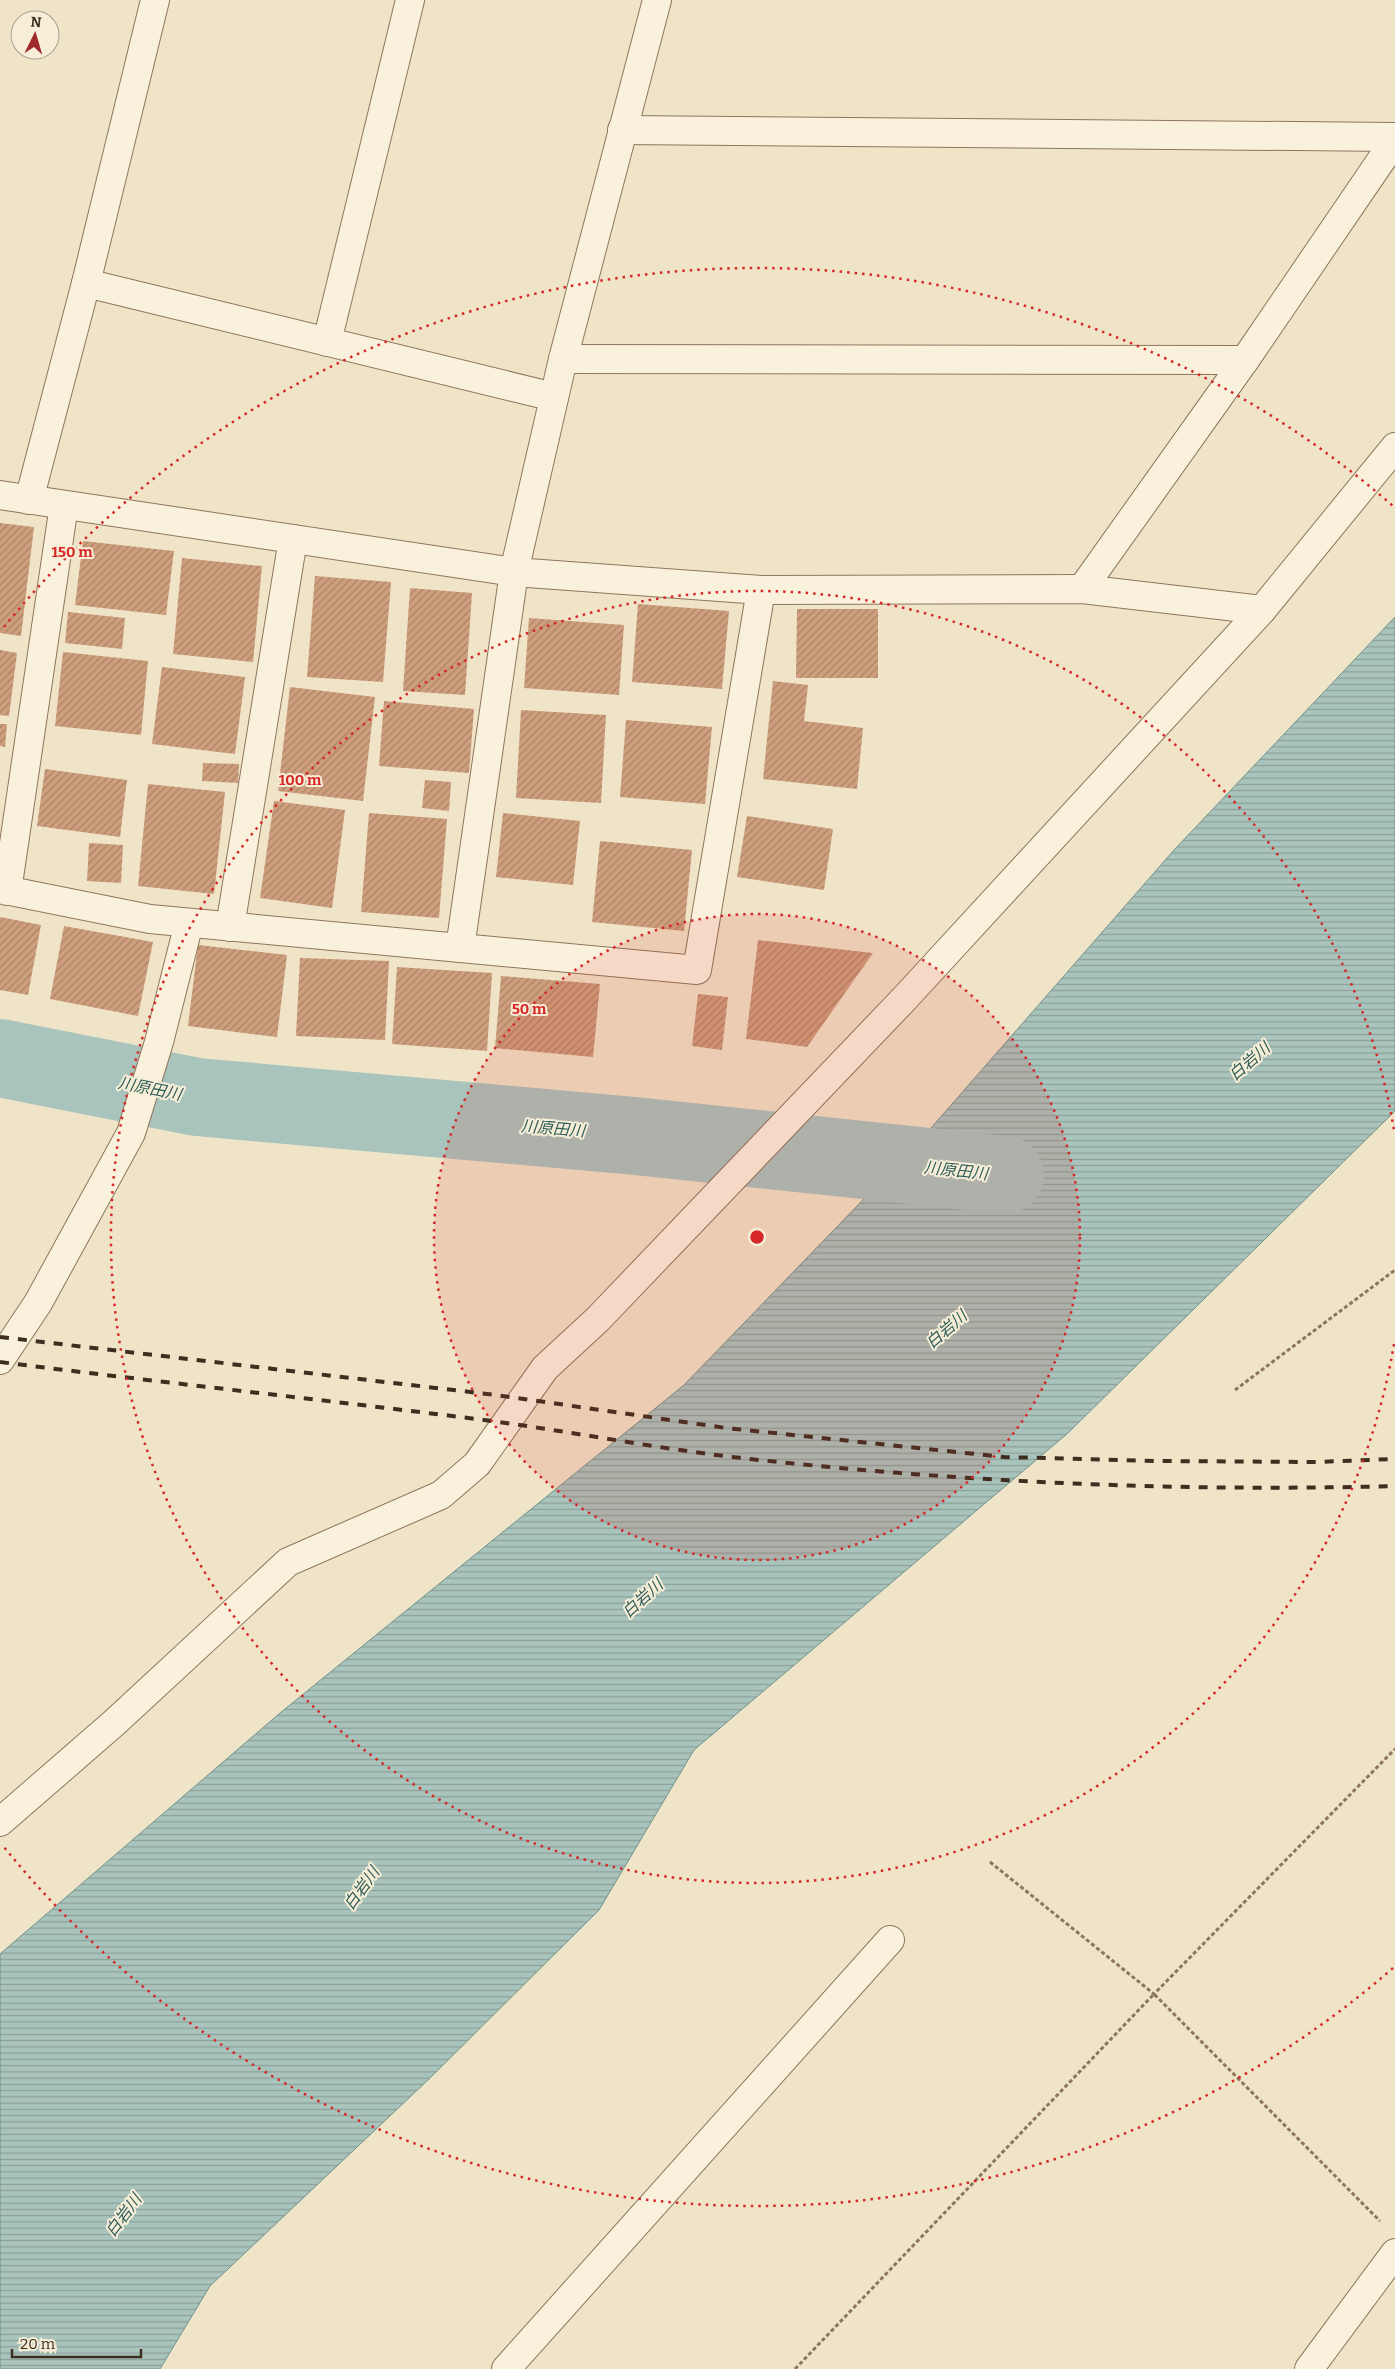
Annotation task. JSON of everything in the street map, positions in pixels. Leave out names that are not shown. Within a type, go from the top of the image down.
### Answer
[{"type":"street","points":[[29,500],[86,283],[155,0]]},
{"type":"street","points":[[327,342],[410,0]]},
{"type":"street","points":[[460,948],[514,572],[563,358],[657,0]]},
{"type":"street","points":[[622,130],[1395,138]]},
{"type":"street","points":[[1082,589],[1245,360],[1395,138]]},
{"type":"street","points":[[86,283],[554,397]]},
{"type":"street","points":[[563,358],[1245,360]]},
{"type":"street","points":[[0,1822],[114,1723],[288,1562],[441,1495],[477,1464],[545,1368],[598,1319],[905,998],[1262,610],[1395,448]]},
{"type":"street","points":[[0,495],[514,572],[761,590],[1082,589],[1262,610]]},
{"type":"street","points":[[64,505],[4,890],[150,919],[697,970],[761,590]]},
{"type":"street","points":[[230,927],[293,539]]},
{"type":"street","points":[[0,1360],[38,1303],[131,1133],[159,1042],[189,923]]},
{"type":"street","points":[[506,2369],[890,1940]]},
{"type":"street","points":[[1309,2369],[1395,2253]]},
{"type":"path","points":[[1235,1390],[1395,1270]]},
{"type":"path","points":[[795,2369],[1154,1994],[1395,1749]]},
{"type":"path","points":[[990,1862],[1154,1994],[1381,2222]]},
{"type":"water","name":"白岩川","points":[[1395,617],[1395,1111],[1068,1433],[694,1750],[599,1910],[429,2079],[210,2286],[160,2369],[0,2369],[0,1954],[280,1713],[684,1385],[917,1144],[1174,850]]},
{"type":"building","points":[[0,523],[34,527],[21,636],[0,633]]},
{"type":"building","points":[[83,541],[174,551],[166,615],[75,605]]},
{"type":"building","points":[[182,558],[262,566],[253,662],[173,654]]},
{"type":"building","points":[[315,576],[391,582],[383,682],[307,677]]},
{"type":"building","points":[[410,588],[472,593],[465,695],[403,691]]},
{"type":"building","points":[[638,604],[729,611],[722,689],[632,682]]},
{"type":"building","points":[[797,609],[878,609],[878,678],[796,678]]},
{"type":"building","points":[[68,612],[125,618],[122,649],[65,643]]},
{"type":"building","points":[[529,618],[624,625],[619,695],[524,688]]},
{"type":"building","points":[[0,650],[17,653],[9,716],[0,715]]},
{"type":"building","points":[[63,652],[148,661],[141,735],[55,726]]},
{"type":"building","points":[[162,667],[245,677],[235,754],[152,744]]},
{"type":"building","points":[[773,681],[808,685],[804,721],[863,728],[857,789],[763,779]]},
{"type":"building","points":[[290,687],[375,697],[363,801],[278,791]]},
{"type":"building","points":[[384,701],[474,709],[469,773],[379,766]]},
{"type":"building","points":[[521,710],[606,715],[601,803],[516,798]]},
{"type":"building","points":[[626,720],[712,727],[705,804],[620,797]]},
{"type":"building","points":[[0,724],[7,724],[5,747],[0,746]]},
{"type":"building","points":[[203,763],[239,764],[238,783],[202,781]]},
{"type":"building","points":[[45,769],[127,780],[120,837],[37,826]]},
{"type":"building","points":[[425,780],[451,782],[449,811],[422,808]]},
{"type":"building","points":[[148,784],[225,792],[214,894],[138,886]]},
{"type":"building","points":[[274,801],[345,810],[332,908],[260,898]]},
{"type":"building","points":[[369,813],[447,819],[439,918],[361,912]]},
{"type":"building","points":[[503,813],[580,821],[573,885],[496,877]]},
{"type":"building","points":[[747,816],[833,829],[824,890],[737,877]]},
{"type":"building","points":[[600,841],[692,850],[684,931],[592,922]]},
{"type":"building","points":[[89,843],[123,845],[121,883],[87,881]]},
{"type":"building","points":[[0,917],[41,925],[28,995],[0,990]]},
{"type":"building","points":[[64,926],[153,942],[138,1016],[50,999]]},
{"type":"building","points":[[758,940],[873,953],[807,1047],[746,1039]]},
{"type":"building","points":[[198,945],[287,955],[277,1037],[188,1026]]},
{"type":"building","points":[[300,958],[389,961],[385,1040],[296,1036]]},
{"type":"building","points":[[397,967],[492,973],[487,1051],[392,1044]]},
{"type":"building","points":[[501,976],[600,984],[593,1057],[495,1048]]},
{"type":"building","points":[[698,994],[728,997],[722,1050],[692,1046]]},
{"type":"waterway","name":"川原田川","points":[[0,1058],[197,1097],[635,1136],[1005,1175]]},
{"type":"railway","points":[[0,1337],[496,1395],[726,1428],[1004,1457],[1158,1461],[1316,1462],[1395,1459]]},
{"type":"railway","points":[[0,1362],[476,1419],[708,1454],[822,1466],[986,1479],[1149,1486],[1231,1488],[1395,1486]]}]
